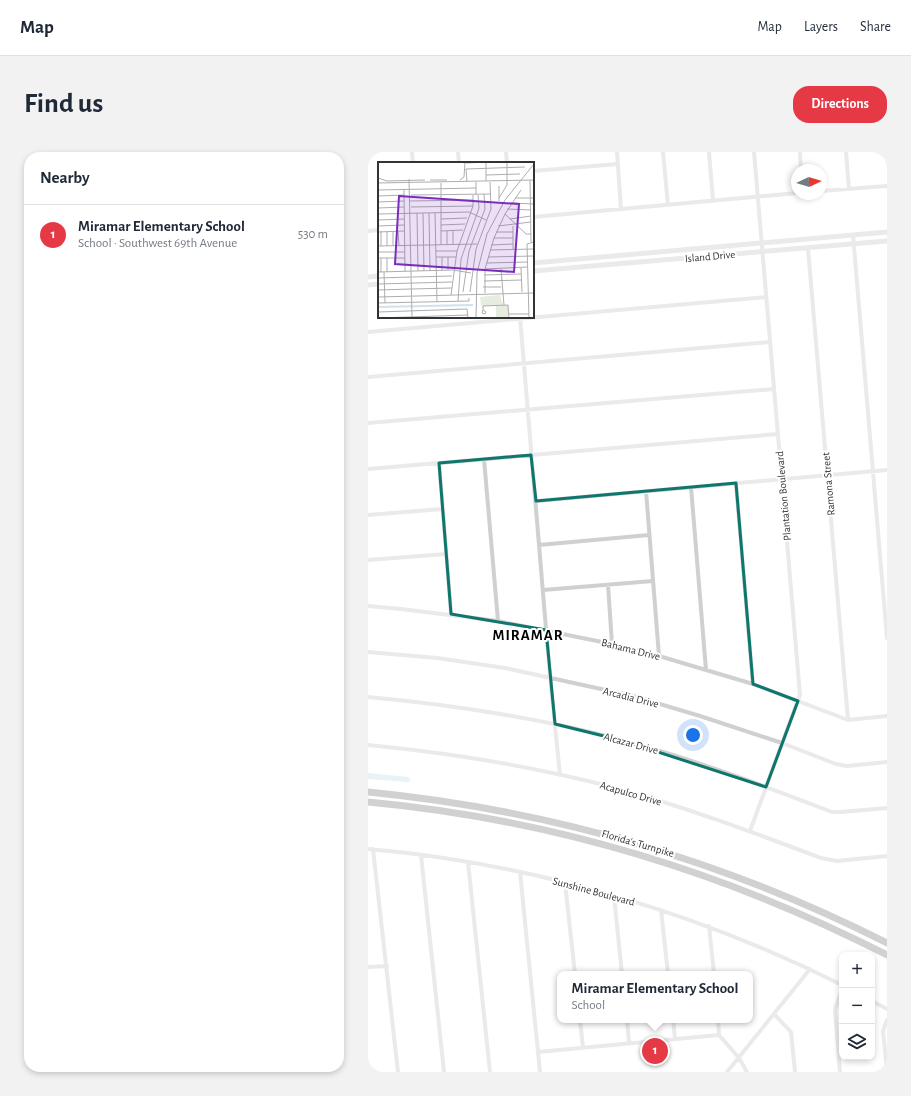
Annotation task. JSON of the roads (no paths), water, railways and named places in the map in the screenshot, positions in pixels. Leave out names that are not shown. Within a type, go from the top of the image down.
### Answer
[{"type":"highway","name":"Florida's Turnpike","points":[[368,792],[439,800],[512,812],[564,823],[641,844],[698,862],[774,891],[887,943]]},
{"type":"highway","name":"Florida's Turnpike","points":[[368,802],[438,810],[502,821],[566,835],[643,855],[698,873],[768,900],[828,926],[887,955]]},
{"type":"street","points":[[412,152],[413,162]]},
{"type":"street","points":[[458,152],[459,162]]},
{"type":"street","points":[[506,152],[507,162]]},
{"type":"street","points":[[617,152],[622,209]]},
{"type":"street","points":[[663,152],[668,205]]},
{"type":"street","points":[[709,152],[713,201]]},
{"type":"street","name":"Plantation Boulevard","points":[[750,831],[800,695],[754,152]]},
{"type":"street","points":[[800,152],[801,164]]},
{"type":"street","points":[[846,152],[849,189]]},
{"type":"street","points":[[534,171],[618,164]]},
{"type":"street","points":[[827,191],[887,186]]},
{"type":"street","points":[[534,217],[791,194]]},
{"type":"street","points":[[368,231],[378,230]]},
{"type":"street","name":"Island Drive","points":[[534,263],[887,232]]},
{"type":"street","points":[[853,235],[887,638]]},
{"type":"street","name":"Island Drive","points":[[534,271],[887,241]]},
{"type":"street","name":"Ramona Street","points":[[808,248],[848,720]]},
{"type":"street","points":[[368,277],[378,276]]},
{"type":"street","points":[[368,285],[378,284]]},
{"type":"street","points":[[534,317],[766,297]]},
{"type":"street","points":[[368,332],[520,318],[550,677],[560,775]]},
{"type":"street","points":[[368,377],[770,342]]},
{"type":"street","points":[[368,423],[774,389]]},
{"type":"street","points":[[368,469],[778,434]]},
{"type":"street","points":[[484,459],[498,621]]},
{"type":"street","points":[[439,463],[451,614]]},
{"type":"street","points":[[536,501],[887,470]]},
{"type":"street","points":[[736,483],[752,684]]},
{"type":"street","points":[[691,487],[706,670]]},
{"type":"street","points":[[646,491],[659,656]]},
{"type":"street","points":[[368,515],[442,509]]},
{"type":"street","points":[[539,545],[649,535]]},
{"type":"street","points":[[368,560],[446,554]]},
{"type":"street","points":[[543,590],[653,581]]},
{"type":"street","points":[[608,585],[612,644]]},
{"type":"street","name":"Bahama Drive","points":[[368,606],[451,614],[546,630],[612,644],[706,670],[752,684],[848,720],[887,716]]},
{"type":"street","name":"Arcadia Drive","points":[[368,652],[437,658],[505,668],[550,677],[640,698],[700,716],[782,743],[836,764],[847,766],[887,762]]},
{"type":"street","name":"Alcazar Drive","points":[[368,697],[429,703],[555,724],[624,741],[692,761],[832,812],[887,808]]},
{"type":"street","name":"Acapulco Drive","points":[[368,745],[423,750],[520,766],[612,787],[704,815],[820,858],[837,861],[887,856]]},
{"type":"street","name":"Sunshine Boulevard","points":[[368,849],[468,862],[520,872],[614,896],[709,926],[810,969],[839,984]]},
{"type":"street","points":[[374,849],[398,1072]]},
{"type":"street","points":[[421,855],[444,1072]]},
{"type":"street","points":[[468,862],[490,1072]]},
{"type":"street","points":[[520,872],[540,1072]]},
{"type":"street","points":[[565,883],[575,971]]},
{"type":"street","points":[[614,896],[622,971]]},
{"type":"street","points":[[662,910],[668,971]]},
{"type":"street","points":[[709,926],[714,971]]},
{"type":"street","points":[[368,967],[387,966]]},
{"type":"street","points":[[727,1072],[810,969]]},
{"type":"street","points":[[839,998],[835,1010],[840,1072]]},
{"type":"street","points":[[875,1003],[887,1009]]},
{"type":"street","points":[[774,1014],[791,1032],[795,1072]]},
{"type":"street","points":[[887,1020],[883,1031],[887,1070]]},
{"type":"street","points":[[580,1023],[583,1047]]},
{"type":"street","points":[[627,1023],[629,1042]]},
{"type":"street","points":[[673,1023],[675,1038]]},
{"type":"street","points":[[718,1023],[719,1035],[739,1058],[747,1072]]},
{"type":"street","points":[[538,1052],[629,1042],[719,1035]]},
{"type":"water","points":[[368,773],[408,777],[411,780],[408,782],[368,779]]},
{"type":"place","name":"Miramar Elementary School","points":[[655,1051]]},
{"type":"district","name":"MIRAMAR","points":[[528,635]]}]
